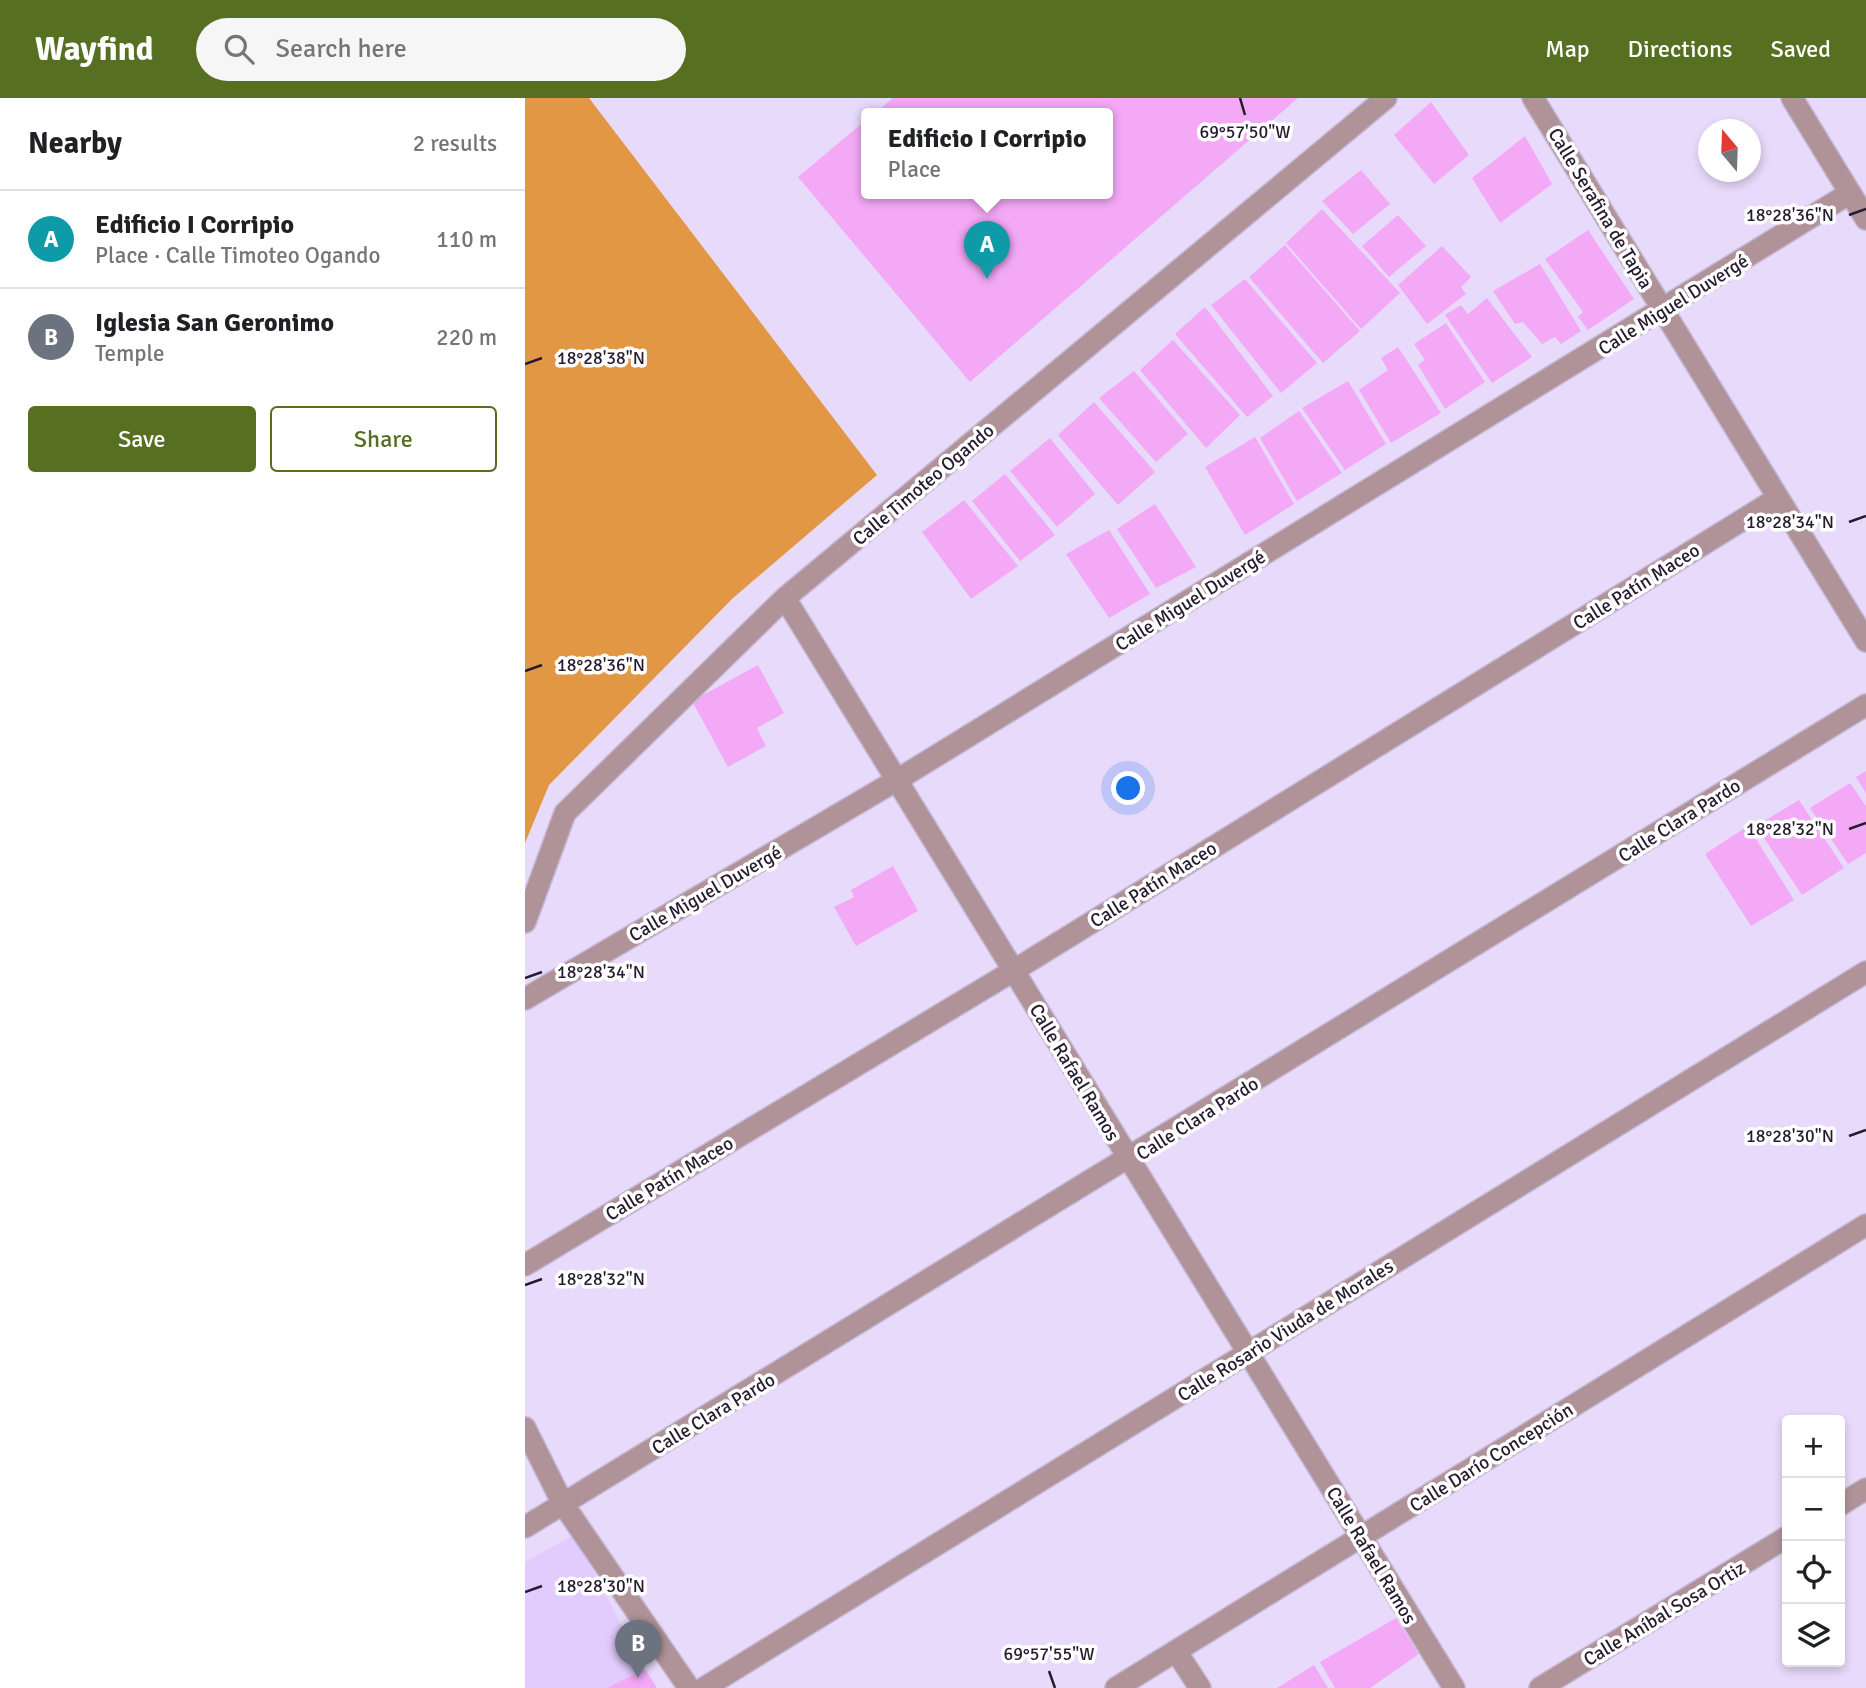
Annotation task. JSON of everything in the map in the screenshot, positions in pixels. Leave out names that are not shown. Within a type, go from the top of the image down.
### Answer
[{"type":"street","name":"Calle Timoteo Ogando","points":[[525,922],[565,813],[785,598],[1385,98]]},
{"type":"street","name":"Calle Serafina de Tapia","points":[[1533,98],[1866,641]]},
{"type":"street","points":[[1792,98],[1866,219]]},
{"type":"street","name":"Calle Miguel Duvergé","points":[[525,999],[897,780],[1850,193]]},
{"type":"street","name":"Calle Patín Maceo","points":[[525,1265],[1013,971],[1778,498]]},
{"type":"street","name":"Calle Rafael Ramos","points":[[785,598],[1454,1688]]},
{"type":"street","name":"Calle Clara Pardo","points":[[525,1527],[1129,1160],[1866,705]]},
{"type":"street","name":"Calle Rosario Viuda de Morales","points":[[704,1688],[1866,972]]},
{"type":"street","name":"Calle Darío Concepción","points":[[1116,1688],[1866,1225]]},
{"type":"street","points":[[525,1428],[563,1504],[689,1688]]},
{"type":"street","points":[[1845,1503],[1866,1489]]},
{"type":"street","name":"Calle Aníbal Sosa Ortiz","points":[[1540,1688],[1782,1540]]},
{"type":"street","points":[[1176,1651],[1200,1688]]},
{"type":"shaded area","points":[[525,98],[589,98],[877,475],[733,598],[549,785],[525,843]]},
{"type":"shaded area","points":[[574,1535],[645,1669],[607,1688],[525,1688],[525,1562]]},
{"type":"building","points":[[893,98],[1298,98],[970,382],[798,177],[861,124],[861,199],[1113,199],[1113,108],[881,108]]},
{"type":"building","points":[[1431,102],[1469,155],[1434,184],[1394,135]]},
{"type":"building","points":[[1525,136],[1552,184],[1500,223],[1472,178]]},
{"type":"building","points":[[1361,170],[1390,204],[1353,234],[1322,201]]},
{"type":"building","points":[[1322,209],[1400,293],[1361,329],[1286,243]]},
{"type":"building","points":[[1398,215],[1426,246],[1389,277],[1362,246]]},
{"type":"building","points":[[1588,230],[1634,299],[1588,330],[1578,317],[1583,312],[1545,259]]},
{"type":"building","points":[[1285,245],[1360,331],[1323,363],[1249,277]]},
{"type":"building","points":[[1442,246],[1471,277],[1461,287],[1466,294],[1427,324],[1398,285]]},
{"type":"building","points":[[1540,264],[1581,331],[1561,344],[1555,337],[1542,344],[1523,322],[1515,324],[1493,291]]},
{"type":"building","points":[[1245,279],[1317,363],[1281,393],[1211,305]]},
{"type":"building","points":[[1487,298],[1532,357],[1492,383],[1445,315],[1461,305],[1468,314]]},
{"type":"building","points":[[1205,307],[1273,396],[1247,417],[1175,334]]},
{"type":"building","points":[[1446,323],[1485,382],[1445,409],[1418,365],[1425,360],[1414,344]]},
{"type":"building","points":[[1173,340],[1240,415],[1206,448],[1140,370]]},
{"type":"building","points":[[1398,347],[1441,413],[1391,443],[1359,390],[1388,370],[1381,358]]},
{"type":"building","points":[[1134,371],[1188,434],[1156,462],[1099,398]]},
{"type":"building","points":[[1348,381],[1386,444],[1345,470],[1302,408]]},
{"type":"building","points":[[1094,402],[1155,472],[1118,505],[1058,435]]},
{"type":"building","points":[[1299,411],[1342,473],[1297,501],[1260,438]]},
{"type":"building","points":[[1255,437],[1294,504],[1245,535],[1205,467]]},
{"type":"building","points":[[1050,438],[1095,494],[1057,527],[1010,471]]},
{"type":"building","points":[[1005,474],[1055,535],[1020,561],[972,501]]},
{"type":"building","points":[[964,500],[1018,566],[971,599],[922,532]]},
{"type":"building","points":[[1155,504],[1196,567],[1156,588],[1117,529]]},
{"type":"building","points":[[1109,530],[1150,594],[1109,618],[1066,554]]},
{"type":"building","points":[[758,665],[784,713],[757,728],[766,746],[728,767],[692,701]]},
{"type":"building","points":[[1866,771],[1866,793],[1856,777]]},
{"type":"building","points":[[1850,783],[1866,806],[1866,853],[1848,864],[1810,808]]},
{"type":"building","points":[[1799,800],[1844,868],[1802,895],[1756,826]]},
{"type":"building","points":[[1748,826],[1794,900],[1751,926],[1705,854]]},
{"type":"building","points":[[893,866],[918,911],[856,946],[834,907],[854,897],[851,890]]},
{"type":"building","points":[[1396,1618],[1419,1654],[1370,1688],[1335,1688],[1320,1662]]},
{"type":"building","points":[[1314,1665],[1328,1688],[1277,1688]]},
{"type":"building","points":[[645,1669],[657,1688],[607,1688]]},
{"type":"place","name":"Edificio I Corripio","points":[[987,279]]},
{"type":"place","name":"Iglesia San Geronimo","points":[[638,1678]]}]
